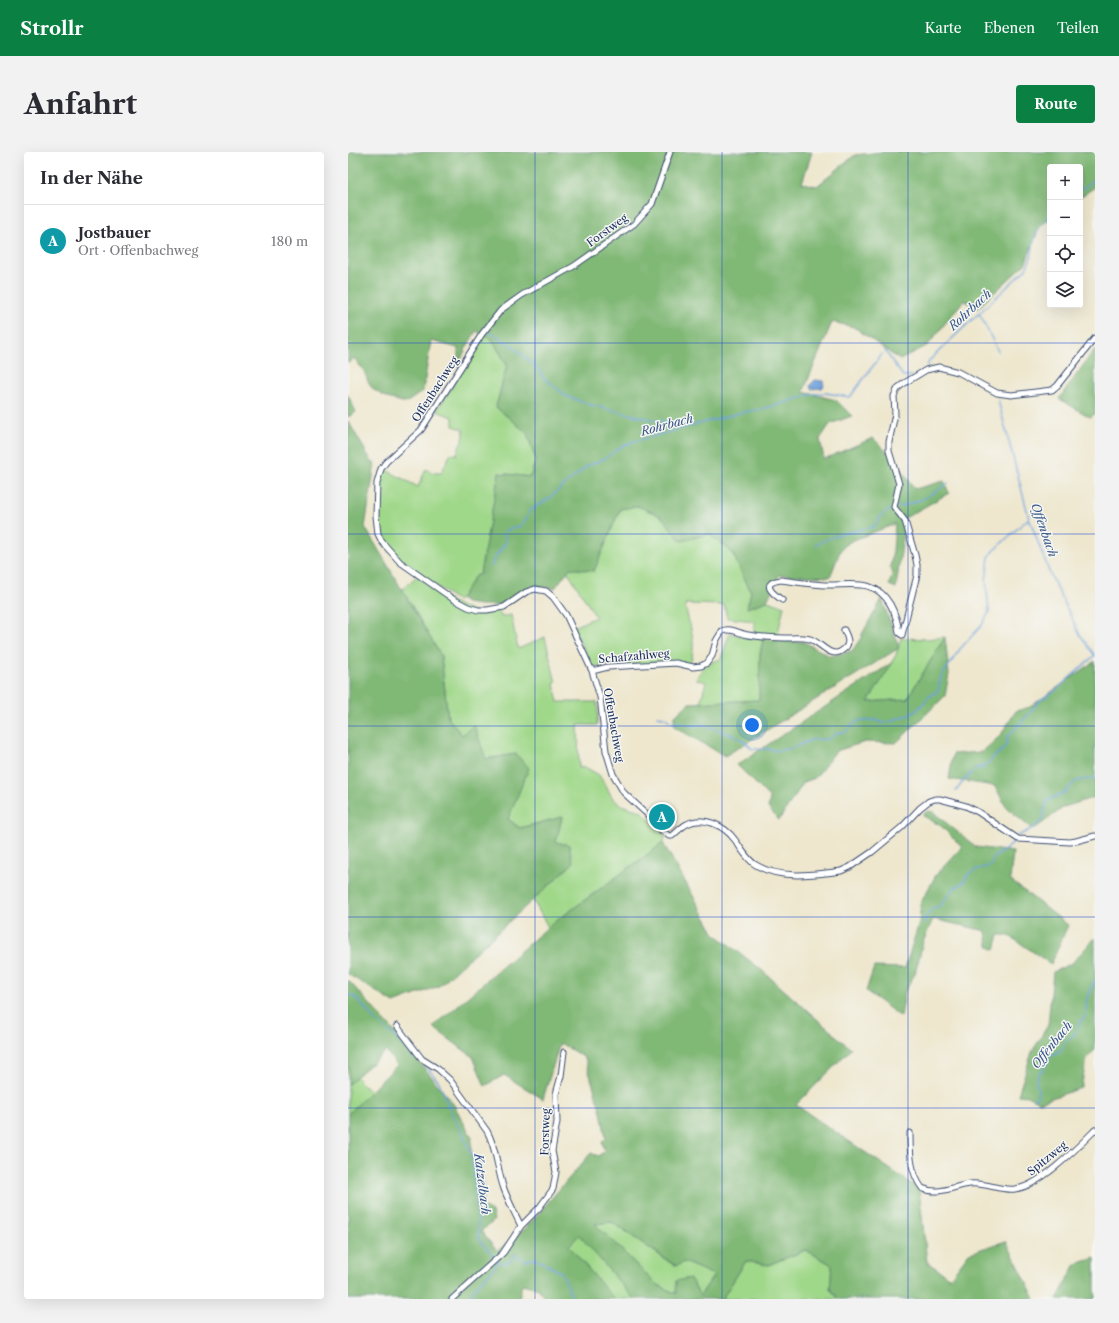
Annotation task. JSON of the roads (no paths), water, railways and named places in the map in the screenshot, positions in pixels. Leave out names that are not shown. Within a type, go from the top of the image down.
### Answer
[{"type":"street","name":"Forstweg","points":[[522,295],[574,266],[634,224],[652,204],[670,152]]},
{"type":"street","name":"Offenbachweg","points":[[522,295],[502,310],[482,334],[421,430],[386,462],[381,469],[376,491],[378,534],[382,542],[400,562],[452,598],[468,607],[478,610],[488,610],[508,606],[530,590],[538,589],[550,593],[566,615],[592,671],[600,697],[606,752],[613,774],[624,793],[648,815],[661,830],[669,836],[672,836],[686,825],[703,821],[722,827],[734,838],[751,861],[763,869],[788,875],[812,875],[841,871],[872,852],[902,827],[920,808],[929,801],[940,799],[966,806],[1018,838],[1070,842],[1095,836]]},
{"type":"street","points":[[782,600],[770,591],[768,587],[774,581],[781,580],[823,585],[866,585],[877,589],[888,600],[895,616],[898,633],[902,635],[917,575],[917,565],[904,521],[894,507],[899,484],[889,447],[895,414],[894,396],[898,388],[926,370],[939,367],[958,372],[997,394],[1011,395],[1052,390],[1057,386],[1095,338]]},
{"type":"street","name":"Schafzahlweg","points":[[592,671],[608,667],[676,663],[693,667],[701,666],[707,663],[712,656],[716,641],[722,631],[726,629],[747,635],[771,638],[809,639],[827,650],[838,653],[844,650],[848,644],[848,639],[844,630]]},
{"type":"street","points":[[397,1026],[422,1059],[438,1069],[450,1080],[487,1131],[496,1154],[504,1188],[521,1226]]},
{"type":"street","name":"Forstweg","points":[[452,1299],[503,1253],[521,1226],[539,1208],[550,1194],[555,1181],[556,1172],[552,1151],[557,1122],[556,1094],[561,1076],[564,1052]]},
{"type":"street","name":"Spitzweg","points":[[910,1133],[910,1153],[914,1174],[922,1188],[936,1192],[971,1184],[1010,1189],[1023,1188],[1034,1183],[1057,1165],[1095,1130]]},
{"type":"water","points":[[815,380],[823,381],[824,386],[822,388],[811,389],[810,385]]},
{"type":"waterway","name":"Rohrbach","points":[[1083,188],[1092,180],[1095,181]]},
{"type":"waterway","name":"Rohrbach","points":[[927,367],[929,361],[941,349],[1026,269],[1031,257],[1035,236],[1047,219]]},
{"type":"waterway","name":"Offenbach","points":[[979,313],[998,351]]},
{"type":"waterway","points":[[490,333],[498,336],[516,349],[541,372],[543,377],[566,396],[591,405],[654,420],[667,422],[687,422],[693,426]]},
{"type":"waterway","name":"Rohrbach","points":[[885,351],[903,376],[912,376]]},
{"type":"waterway","name":"Rohrbach","points":[[489,567],[492,565],[494,559],[506,542],[504,534],[505,531],[522,525],[531,510],[548,499],[587,466],[604,459],[619,448],[632,442],[739,413],[763,409],[813,394],[826,393],[850,397],[882,354]]},
{"type":"waterway","name":"Offenbach","points":[[998,400],[1029,518],[1050,574],[1079,633],[1095,656]]},
{"type":"waterway","points":[[898,507],[924,498],[948,483]]},
{"type":"waterway","points":[[816,545],[837,536],[873,527],[881,516],[893,509]]},
{"type":"waterway","points":[[657,716],[664,717],[673,723],[680,722],[691,726],[701,724],[710,728],[718,729],[724,733],[740,738],[752,749],[772,749],[776,751],[793,748],[811,740],[829,739],[836,733],[846,732],[857,721],[876,720],[883,723],[909,715],[917,710],[930,696],[938,691],[941,677],[960,649],[982,625],[989,612],[986,580],[989,557],[993,551],[1029,518]]},
{"type":"waterway","points":[[956,791],[973,771],[980,766],[982,769],[1003,749],[1007,744],[1008,736],[1030,713],[1039,701],[1056,690],[1094,656]]},
{"type":"waterway","points":[[1018,836],[1043,820],[1047,801],[1064,793],[1076,781],[1095,778]]},
{"type":"waterway","points":[[923,924],[927,915],[932,909],[941,905],[953,889],[964,882],[971,872],[990,866],[994,857],[1008,848],[1015,840]]},
{"type":"waterway","name":"Offenbach","points":[[1034,1099],[1037,1097],[1038,1090],[1036,1079],[1039,1073],[1043,1070],[1051,1056],[1061,1050],[1066,1041],[1070,1039],[1086,1015],[1086,1005],[1090,989],[1095,980]]},
{"type":"waterway","name":"Katzelbach","points":[[348,995],[354,996],[379,1024],[425,1065],[439,1082],[451,1112],[463,1134],[472,1156],[479,1238],[495,1257]]},
{"type":"waterway","name":"Katzelbach","points":[[498,1260],[502,1264],[512,1260],[513,1255],[516,1255],[526,1261],[534,1258],[562,1273],[573,1299]]},
{"type":"waterway","points":[[468,1299],[477,1285],[495,1267],[498,1261]]},
{"type":"place","name":"Jostbauer","points":[[662,817]]}]
